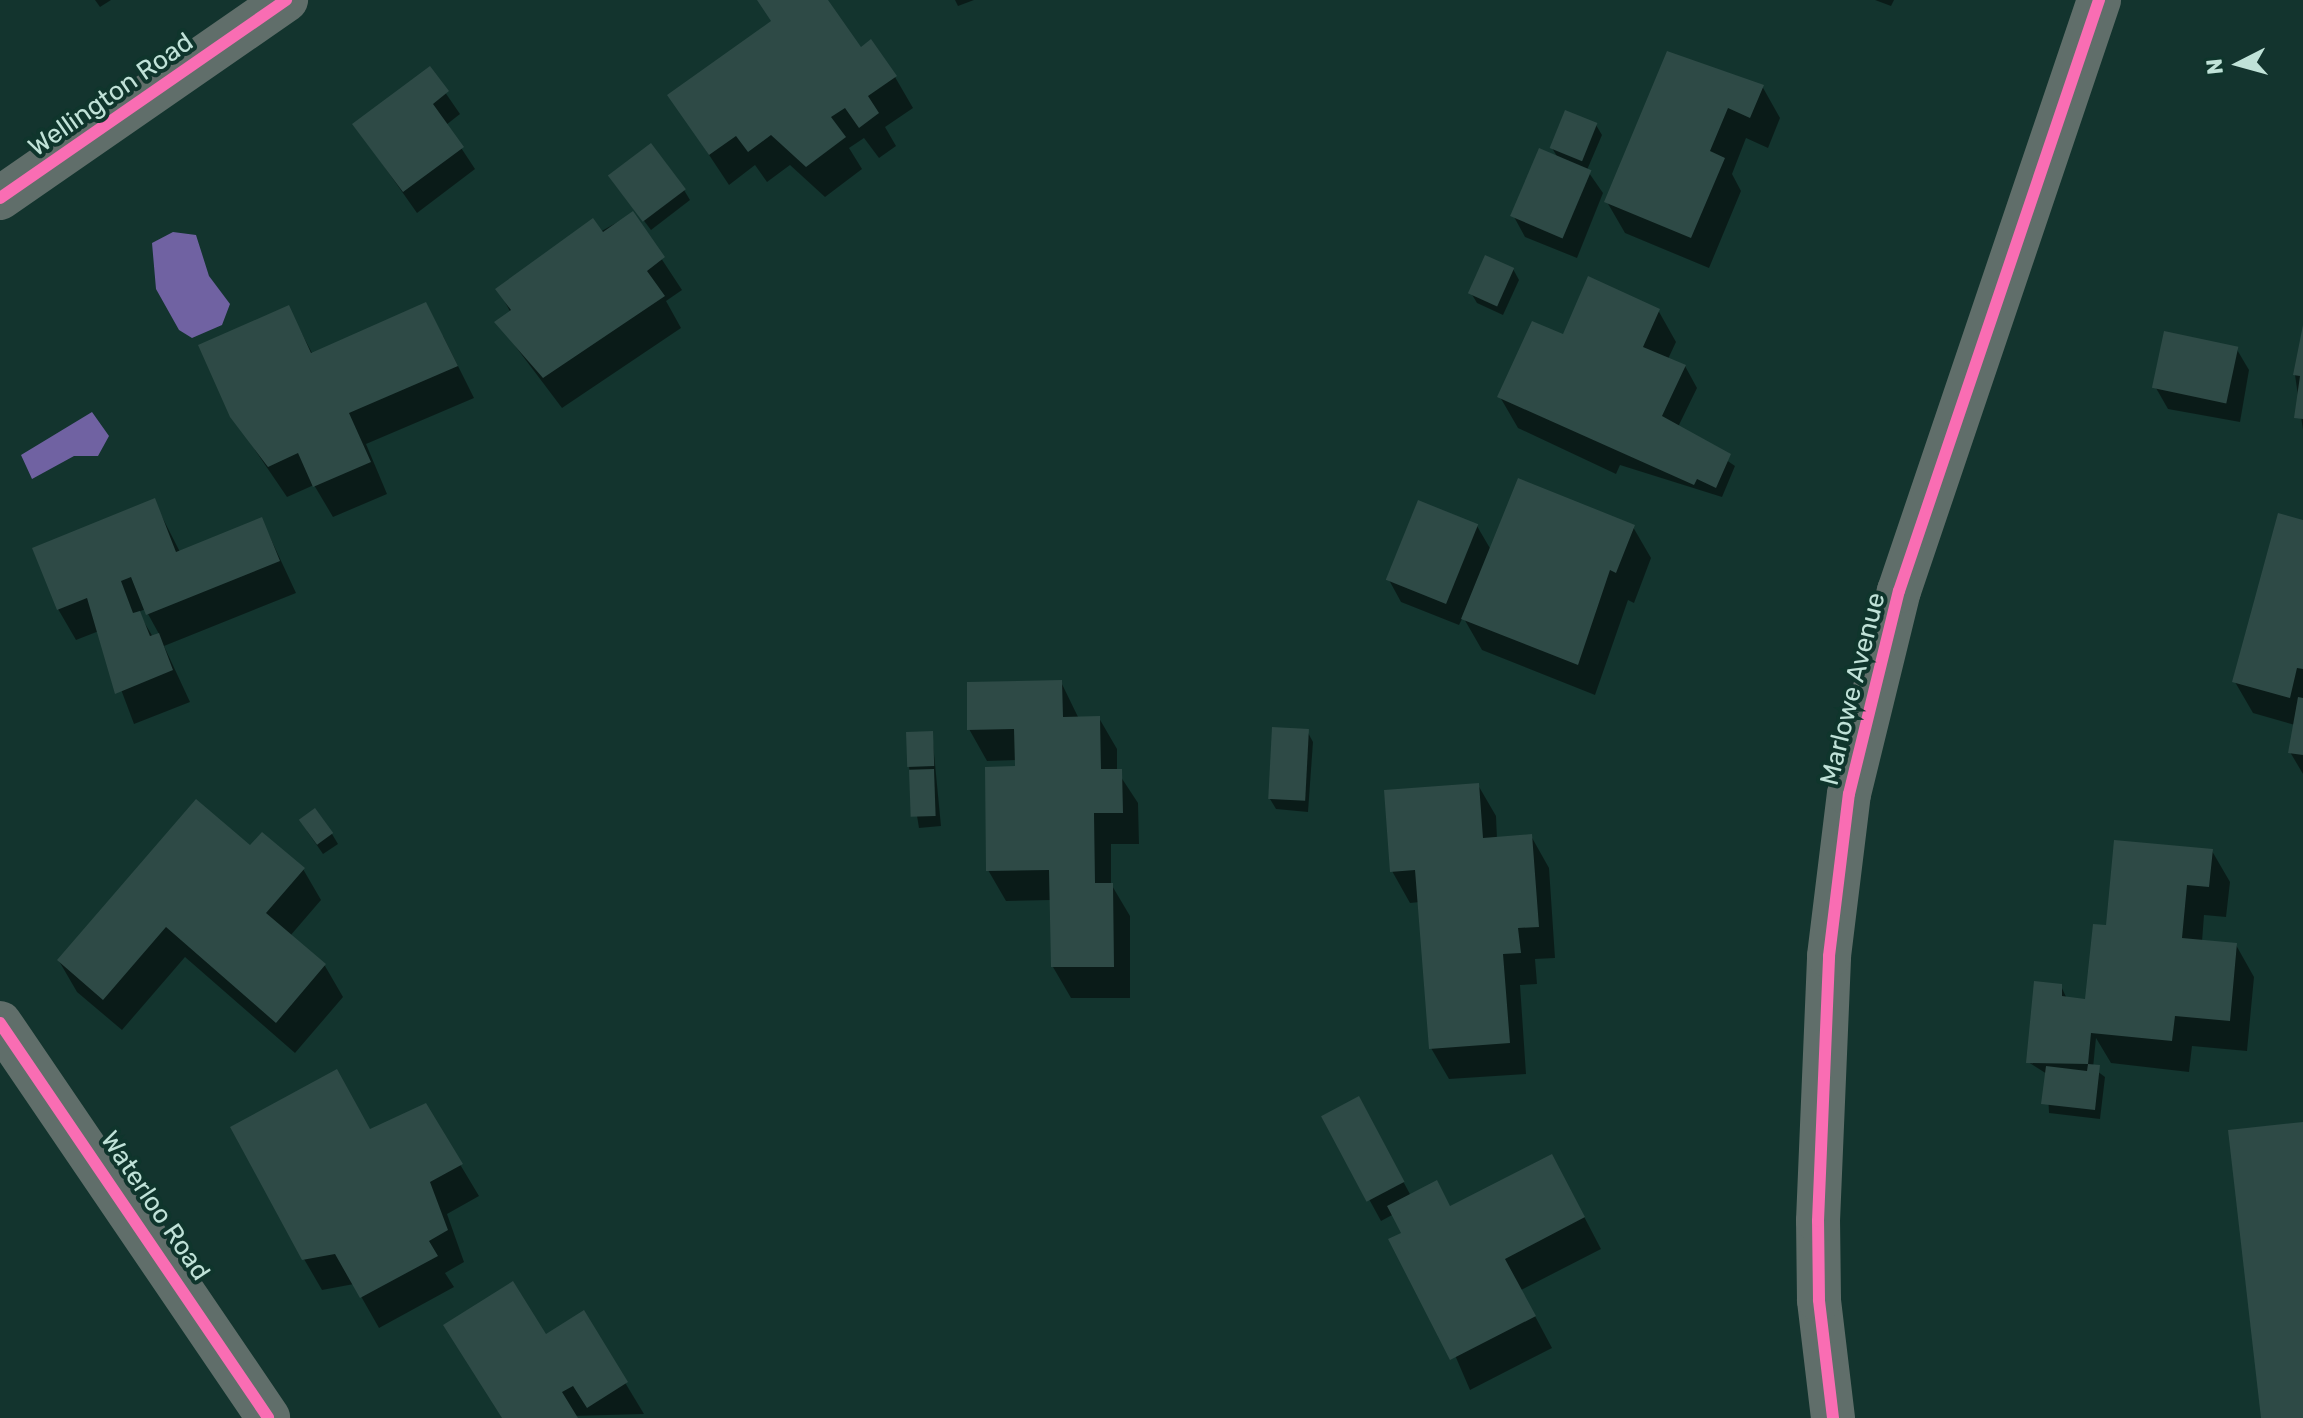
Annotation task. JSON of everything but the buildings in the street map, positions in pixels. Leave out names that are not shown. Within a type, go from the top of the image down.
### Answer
[{"type":"street","name":"Wellington Road","points":[[0,198],[286,0]]},
{"type":"street","name":"Marlowe Avenue","points":[[1833,1418],[1819,1300],[1818,1221],[1829,956],[1852,780],[1899,591],[2099,0]]},
{"type":"street","name":"Waterloo Road","points":[[0,1023],[268,1418]]},
{"type":"shaded area","points":[[173,232],[196,235],[209,276],[230,304],[222,325],[192,338],[179,330],[156,289],[152,243]]},
{"type":"shaded area","points":[[92,412],[109,436],[98,456],[74,456],[32,479],[21,455]]},
{"type":"cycle path","points":[[0,198],[286,0]]},
{"type":"cycle path","points":[[1833,1418],[1819,1300],[1818,1221],[1829,956],[1849,794],[1899,591],[2099,0]]},
{"type":"cycle path","points":[[0,1023],[268,1418]]}]
